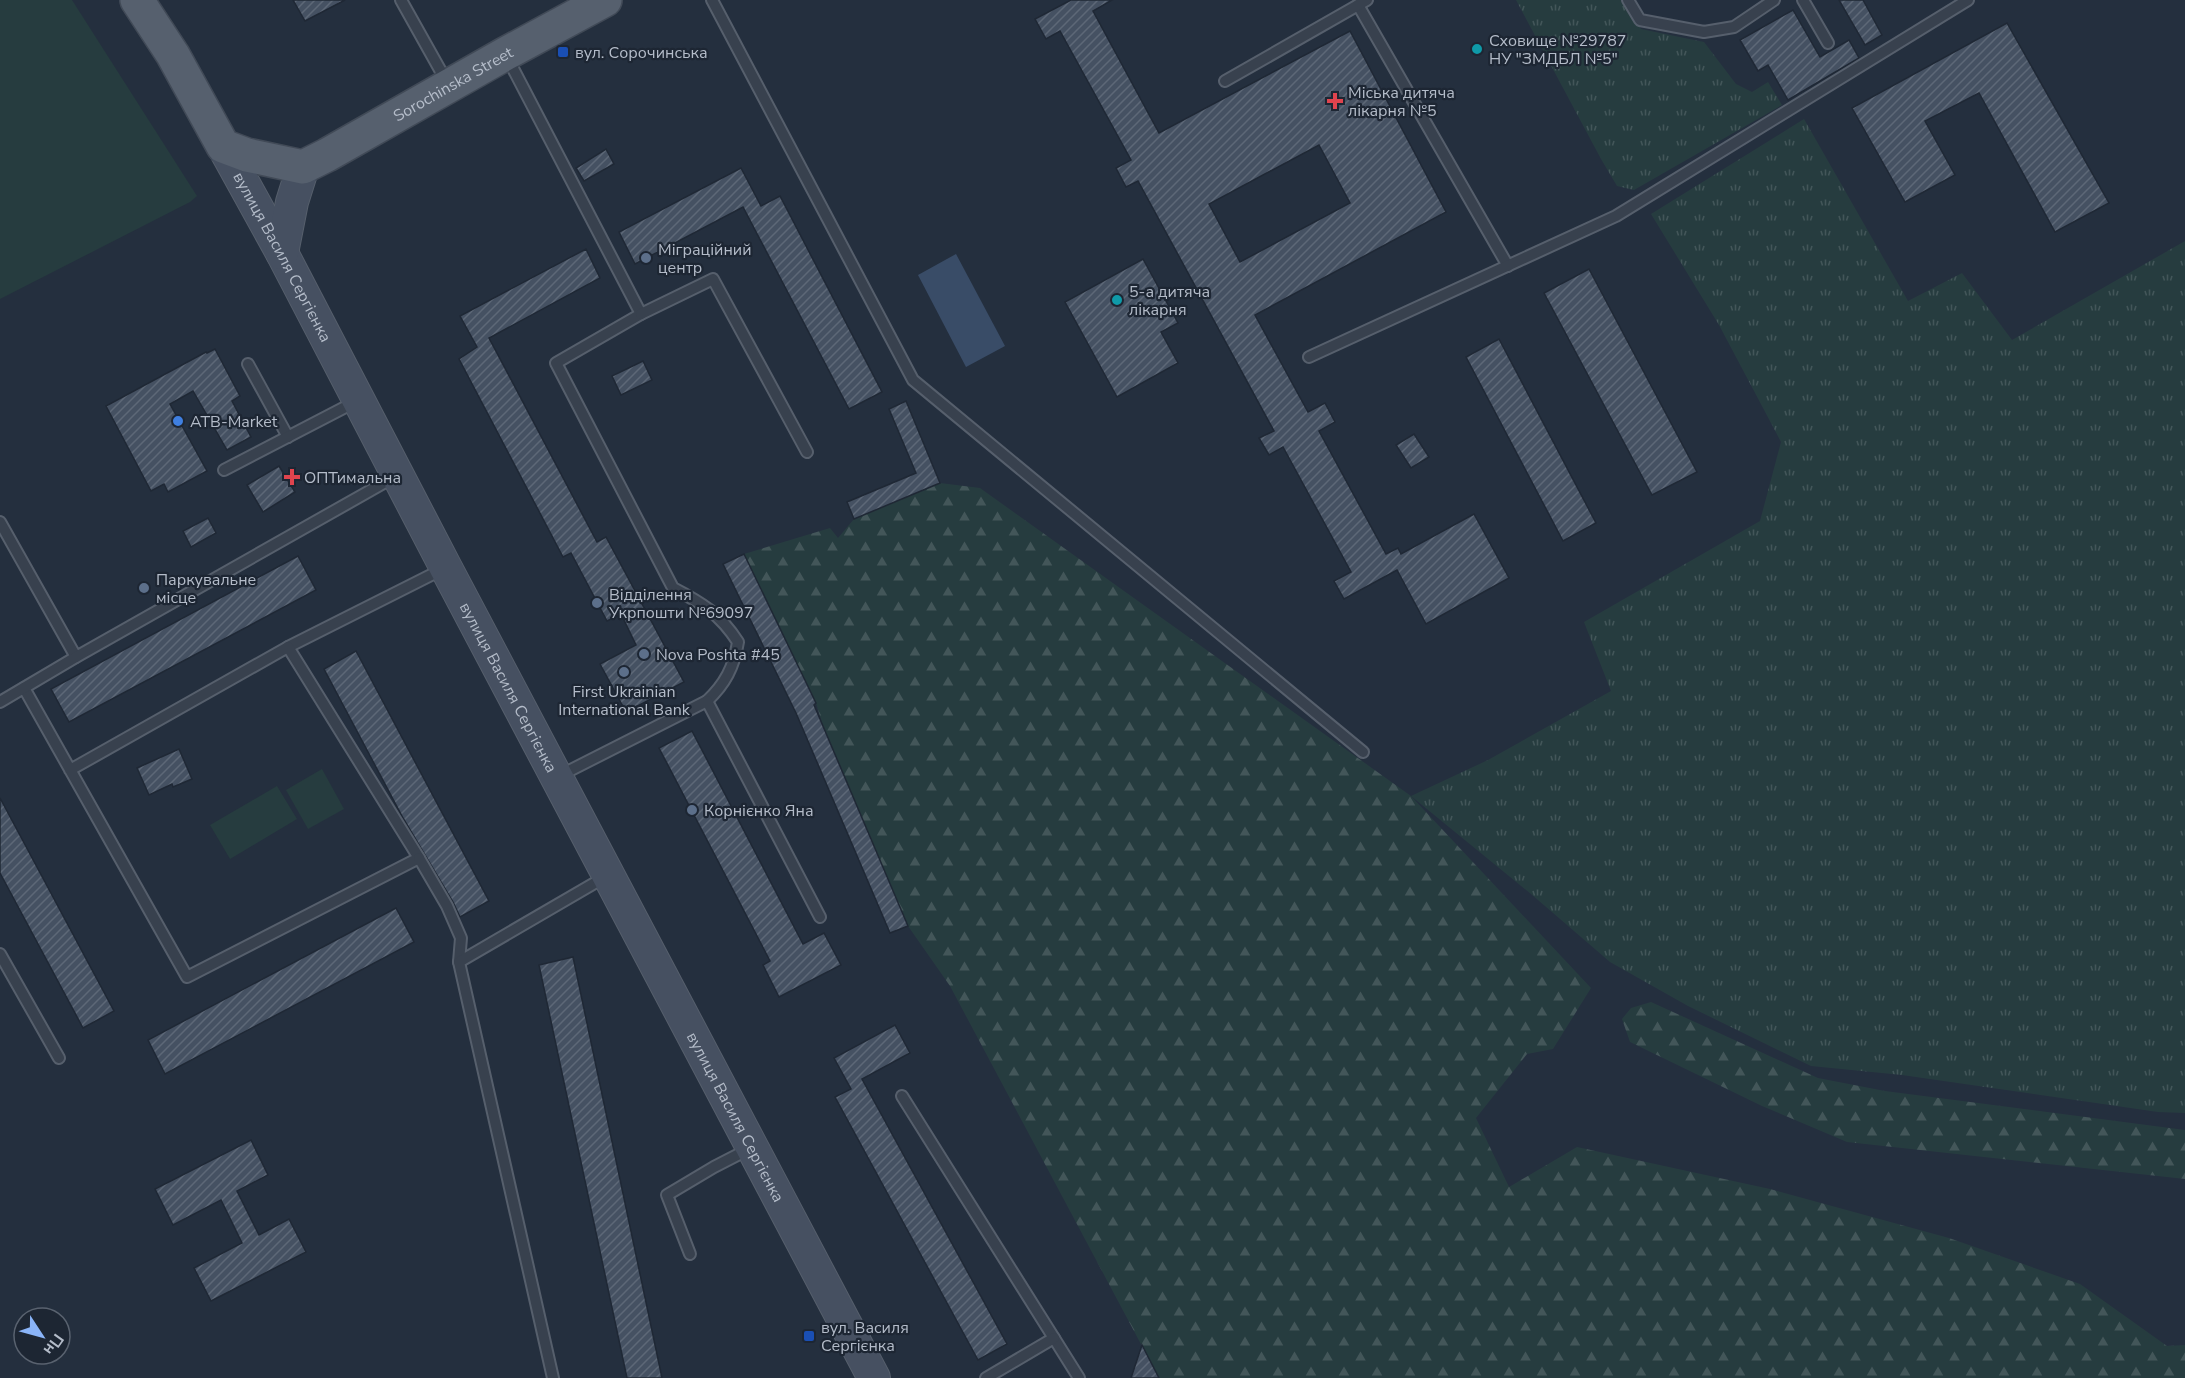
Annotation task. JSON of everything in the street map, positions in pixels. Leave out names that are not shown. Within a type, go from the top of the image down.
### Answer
[{"type":"main road","name":"вулиця Василя Сергієнка","points":[[137,0],[173,55],[282,253],[874,1378]]},
{"type":"main road","name":"Sorochinska Street","points":[[303,167],[606,0]]},
{"type":"main road","points":[[223,146],[247,155],[303,167],[292,202],[282,253]]},
{"type":"lane","points":[[401,0],[449,86]]},
{"type":"lane","points":[[712,0],[913,380],[1363,752]]},
{"type":"lane","points":[[1628,0],[1640,20],[1704,32],[1734,27],[1774,0]]},
{"type":"lane","points":[[1803,0],[1828,43]]},
{"type":"lane","points":[[1309,357],[1616,216],[1968,0]]},
{"type":"lane","points":[[1225,81],[1362,2],[1508,266]]},
{"type":"lane","points":[[505,54],[641,314]]},
{"type":"lane","points":[[556,777],[706,701],[719,689],[729,674],[738,642],[726,623],[691,597],[673,588],[556,363],[641,314],[713,279],[807,452]]},
{"type":"lane","points":[[248,364],[288,436]]},
{"type":"lane","points":[[224,470],[358,400]]},
{"type":"lane","points":[[0,702],[398,475]]},
{"type":"lane","points":[[0,522],[76,657]]},
{"type":"lane","points":[[70,770],[288,647],[446,568]]},
{"type":"lane","points":[[288,647],[419,858],[447,906],[461,938],[459,962],[553,1378]]},
{"type":"lane","points":[[24,688],[187,977],[419,858]]},
{"type":"lane","points":[[706,701],[820,917]]},
{"type":"lane","points":[[459,962],[608,875]]},
{"type":"lane","points":[[0,954],[59,1058]]},
{"type":"lane","points":[[902,1096],[1079,1378]]},
{"type":"lane","points":[[690,1254],[667,1195],[752,1148]]},
{"type":"lane","points":[[986,1378],[1054,1338]]},
{"type":"green space","points":[[0,0],[72,0],[197,196],[190,202],[0,299]]},
{"type":"green space","points":[[1516,0],[1624,0],[1641,29],[1704,42],[1736,84],[1752,92],[1768,82],[1782,105],[1634,190],[1617,186]]},
{"type":"green space","points":[[1804,119],[1908,301],[1962,273],[2012,340],[2185,241],[2185,1113],[2158,1112],[1902,1075],[1811,1066],[1688,1006],[1610,962],[1411,796],[1488,760],[1611,691],[1584,622],[1760,521],[1781,442],[1719,325],[1651,214]]},
{"type":"green space","points":[[940,483],[980,488],[1411,796],[1591,988],[1553,1049],[1527,1054],[1476,1118],[1509,1187],[1577,1147],[1770,1189],[1949,1238],[2080,1284],[2167,1346],[2185,1345],[2185,1378],[1159,1378],[950,986],[908,926],[823,726],[816,703],[744,554],[830,528],[838,538],[854,519]]},
{"type":"green space","points":[[322,769],[344,809],[308,829],[286,790]]},
{"type":"green space","points":[[277,786],[297,819],[230,859],[210,825]]},
{"type":"green space","points":[[1651,1002],[1818,1078],[1885,1091],[2185,1130],[2185,1179],[1847,1142],[1762,1106],[1630,1042],[1622,1019],[1631,1008]]},
{"type":"water","points":[[956,254],[1005,346],[966,367],[918,275]]},
{"type":"building","points":[[293,0],[345,0],[305,21]]},
{"type":"building","name":"5-а дитяча лікарня","points":[[1071,0],[1112,0],[1093,11],[1159,133],[1350,31],[1446,212],[1255,315],[1308,412],[1325,403],[1335,422],[1319,431],[1386,554],[1398,548],[1401,554],[1474,514],[1509,578],[1426,624],[1397,570],[1344,599],[1334,581],[1351,572],[1283,447],[1269,455],[1259,438],[1274,431],[1138,181],[1126,187],[1116,168],[1131,160],[1060,31],[1046,39],[1035,19]],"holes":[[[1319,145],[1350,203],[1240,262],[1209,204]]]},
{"type":"building","points":[[1839,0],[1863,0],[1882,35],[1865,45]]},
{"type":"building","points":[[1793,10],[1820,57],[1849,40],[1859,58],[1788,100],[1768,65],[1758,71],[1740,40]]},
{"type":"building","points":[[2007,23],[2109,203],[2055,232],[1979,93],[1925,121],[1955,175],[1905,202],[1852,108]]},
{"type":"building","points":[[606,149],[614,164],[584,181],[576,168]]},
{"type":"building","points":[[741,168],[761,206],[780,196],[882,392],[849,409],[743,207],[635,264],[619,232]]},
{"type":"building","points":[[586,249],[600,278],[489,338],[597,542],[606,537],[684,682],[626,712],[600,664],[636,645],[621,614],[607,621],[571,553],[563,557],[459,359],[477,347],[460,316]]},
{"type":"building","points":[[1143,259],[1178,323],[1161,332],[1178,363],[1117,397],[1065,302]]},
{"type":"building","points":[[1589,269],[1697,472],[1652,495],[1544,293]]},
{"type":"building","points":[[1499,339],[1596,523],[1563,541],[1466,357]]},
{"type":"building","name":"ATB-Market","points":[[215,349],[240,396],[232,401],[251,437],[227,450],[193,391],[170,404],[207,471],[168,492],[164,484],[151,491],[106,406]]},
{"type":"building","points":[[643,361],[652,380],[621,395],[612,376]]},
{"type":"building","points":[[906,401],[940,483],[854,519],[847,502],[916,473],[889,409]]},
{"type":"building","points":[[1414,434],[1429,457],[1411,468],[1396,445]]},
{"type":"building","points":[[279,466],[295,492],[263,512],[247,485]]},
{"type":"building","points":[[208,518],[216,533],[191,547],[183,531]]},
{"type":"building","points":[[744,554],[816,703],[814,705],[908,926],[890,933],[796,713],[723,564]]},
{"type":"building","points":[[298,556],[316,590],[69,722],[51,689]]},
{"type":"building","points":[[356,651],[489,901],[460,917],[403,818],[324,669]]},
{"type":"building","points":[[692,731],[803,944],[824,933],[841,965],[779,997],[763,965],[770,961],[659,748]]},
{"type":"building","points":[[179,749],[192,779],[173,787],[172,784],[149,795],[137,768]]},
{"type":"building","points":[[0,798],[114,1011],[83,1028],[0,873]]},
{"type":"building","points":[[396,908],[414,942],[165,1074],[148,1040]]},
{"type":"building","points":[[573,957],[662,1378],[627,1378],[539,965]]},
{"type":"building","points":[[895,1025],[910,1053],[862,1079],[1007,1344],[978,1360],[835,1097],[851,1089],[834,1058]]},
{"type":"building","points":[[251,1140],[268,1175],[237,1191],[259,1235],[289,1219],[306,1252],[211,1301],[194,1268],[242,1243],[221,1200],[173,1225],[155,1189]]},
{"type":"building","points":[[1142,1345],[1159,1378],[1131,1378]]},
{"type":"place","name":"Сховище №29787 НУ \"ЗМДБЛ №5\"","points":[[1477,49]]},
{"type":"place","name":"вул. Сорочинська","points":[[563,52]]},
{"type":"place","name":"Міська дитяча лікарня №5","points":[[1335,101]]},
{"type":"place","name":"Міграційний центр","points":[[646,258]]},
{"type":"place","name":"5-а дитяча лікарня","points":[[1117,300]]},
{"type":"place","name":"ATB-Market","points":[[178,421]]},
{"type":"place","name":"ОПТимальна","points":[[292,477]]},
{"type":"place","name":"Паркувальне місце","points":[[144,588]]},
{"type":"place","name":"Відділення Укрпошти №69097","points":[[597,603]]},
{"type":"place","name":"Nova Poshta #45","points":[[644,654]]},
{"type":"place","name":"First Ukrainian International Bank","points":[[624,672]]},
{"type":"place","name":"Корнієнко Яна","points":[[692,810]]},
{"type":"place","name":"вул. Василя Сергієнка","points":[[809,1336]]}]
